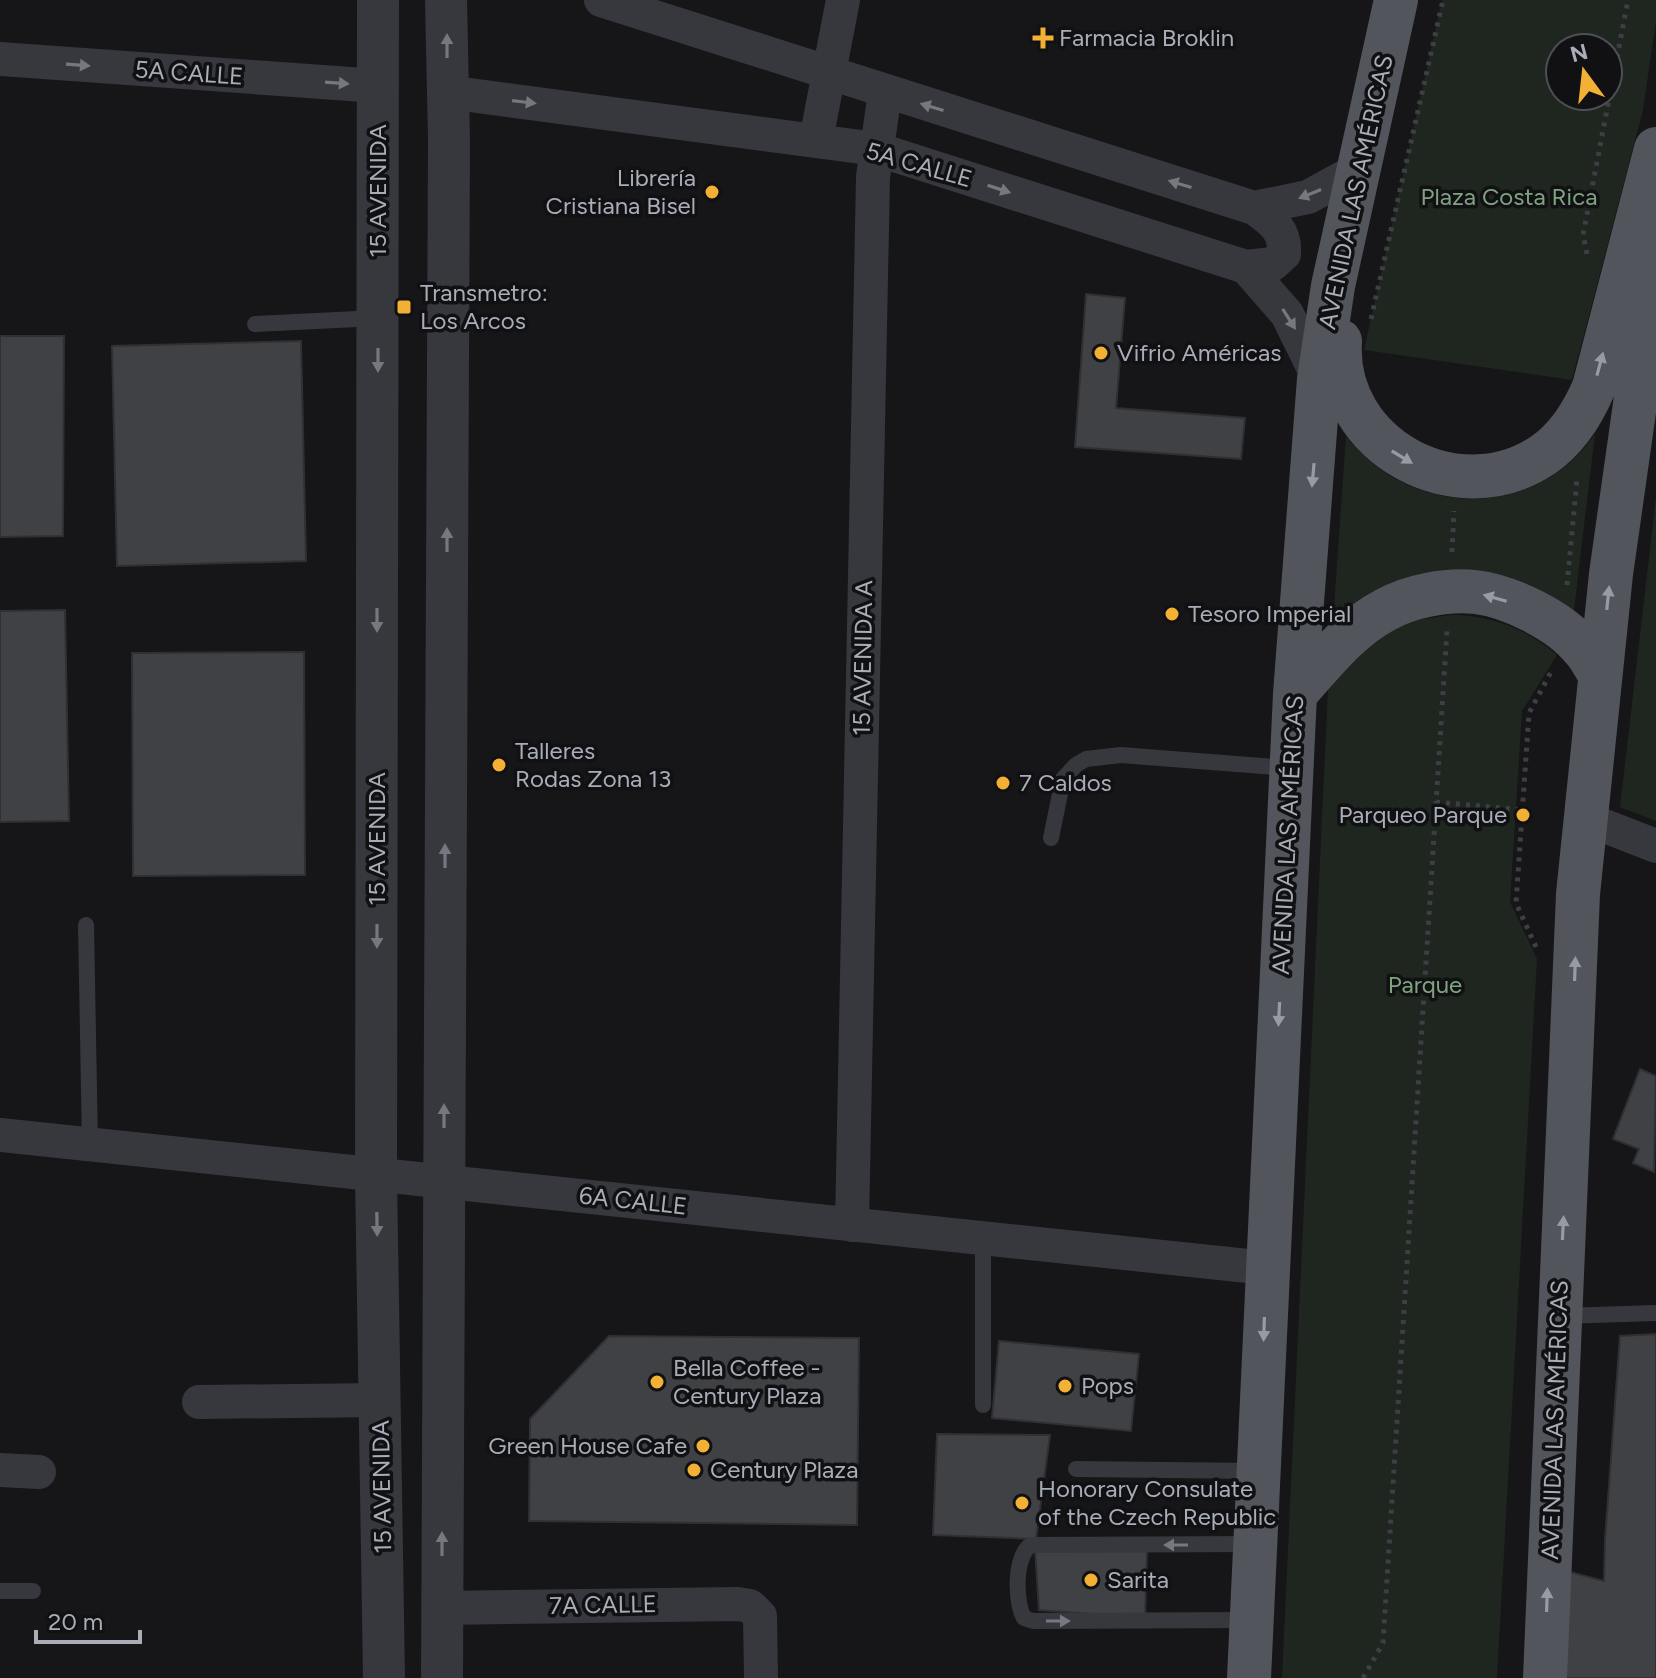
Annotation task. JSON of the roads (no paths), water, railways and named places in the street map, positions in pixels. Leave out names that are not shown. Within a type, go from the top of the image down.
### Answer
[{"type":"main road","name":"AVENIDA LAS AMÉRICAS","points":[[1249,1678],[1295,694],[1319,394],[1333,286],[1396,0]]},
{"type":"main road","points":[[1372,114],[1357,306],[1339,353],[1344,383],[1356,412],[1375,437],[1398,457],[1426,470],[1456,477],[1487,476],[1517,469],[1531,462],[1567,434],[1585,409],[1594,387],[1656,149]]},
{"type":"main road","name":"AVENIDA LAS AMÉRICAS","points":[[1545,1678],[1578,894],[1611,574],[1656,256]]},
{"type":"main road","points":[[1319,394],[1357,306]]},
{"type":"main road","points":[[1295,694],[1338,645],[1382,611],[1406,600],[1449,593],[1476,592],[1520,605],[1572,638],[1600,674]]},
{"type":"street","name":"15 AVENIDA","points":[[378,0],[376,1175],[384,1678]]},
{"type":"street","points":[[442,1678],[446,0]]},
{"type":"street","points":[[601,0],[664,10],[829,74],[1254,208],[1280,228],[1285,240],[1284,254],[1273,264],[1246,267]]},
{"type":"street","points":[[816,140],[843,0]]},
{"type":"street","name":"5A CALLE","points":[[0,59],[378,86]]},
{"type":"street","name":"5A CALLE","points":[[447,92],[876,149],[1246,267]]},
{"type":"street","name":"15 AVENIDA A","points":[[852,1225],[873,177],[885,92]]},
{"type":"street","points":[[1254,208],[1308,197],[1361,168]]},
{"type":"street","points":[[1246,267],[1287,314],[1319,394]]},
{"type":"street","points":[[1584,818],[1656,846]]},
{"type":"street","name":"6A CALLE","points":[[0,1135],[1267,1268]]},
{"type":"street","points":[[199,1402],[381,1400]]},
{"type":"street","points":[[0,1470],[39,1472]]},
{"type":"street","name":"7A CALLE","points":[[442,1608],[750,1606],[760,1616],[761,1678]]},
{"type":"lane","points":[[255,324],[378,318]]},
{"type":"lane","points":[[1051,838],[1063,779],[1086,759],[1121,755],[1291,768]]},
{"type":"lane","points":[[86,925],[90,1145]]},
{"type":"lane","points":[[983,1238],[983,1405]]},
{"type":"lane","points":[[1559,1316],[1656,1313]]},
{"type":"lane","points":[[1076,1469],[1258,1471]]},
{"type":"lane","points":[[1251,1620],[1033,1621],[1024,1618],[1019,1609],[1019,1558],[1031,1545],[1254,1544]]},
{"type":"lane","points":[[0,1591],[33,1591]]},
{"type":"place","name":"Farmacia Broklin","points":[[1043,38]]},
{"type":"place","name":"Librería Cristiana Bisel","points":[[712,192]]},
{"type":"place","name":"Transmetro: Los Arcos","points":[[404,307]]},
{"type":"place","name":"Vifrio Américas","points":[[1101,353]]},
{"type":"place","name":"Tesoro Imperial","points":[[1172,614]]},
{"type":"place","name":"Talleres Rodas Zona 13","points":[[499,765]]},
{"type":"place","name":"7 Caldos","points":[[1003,783]]},
{"type":"place","name":"Parqueo Parque","points":[[1523,815]]},
{"type":"place","name":"Bella Coffee - Century Plaza","points":[[657,1382]]},
{"type":"place","name":"Pops","points":[[1065,1386]]},
{"type":"place","name":"Green House Cafe","points":[[703,1446]]},
{"type":"place","name":"Century Plaza","points":[[694,1470]]},
{"type":"place","name":"Honorary Consulate of the Czech Republic","points":[[1022,1503]]},
{"type":"place","name":"Sarita","points":[[1091,1580]]},
{"type":"park label","name":"Plaza Costa Rica","points":[[1509,197]]},
{"type":"park label","name":"Parque","points":[[1425,985]]}]
